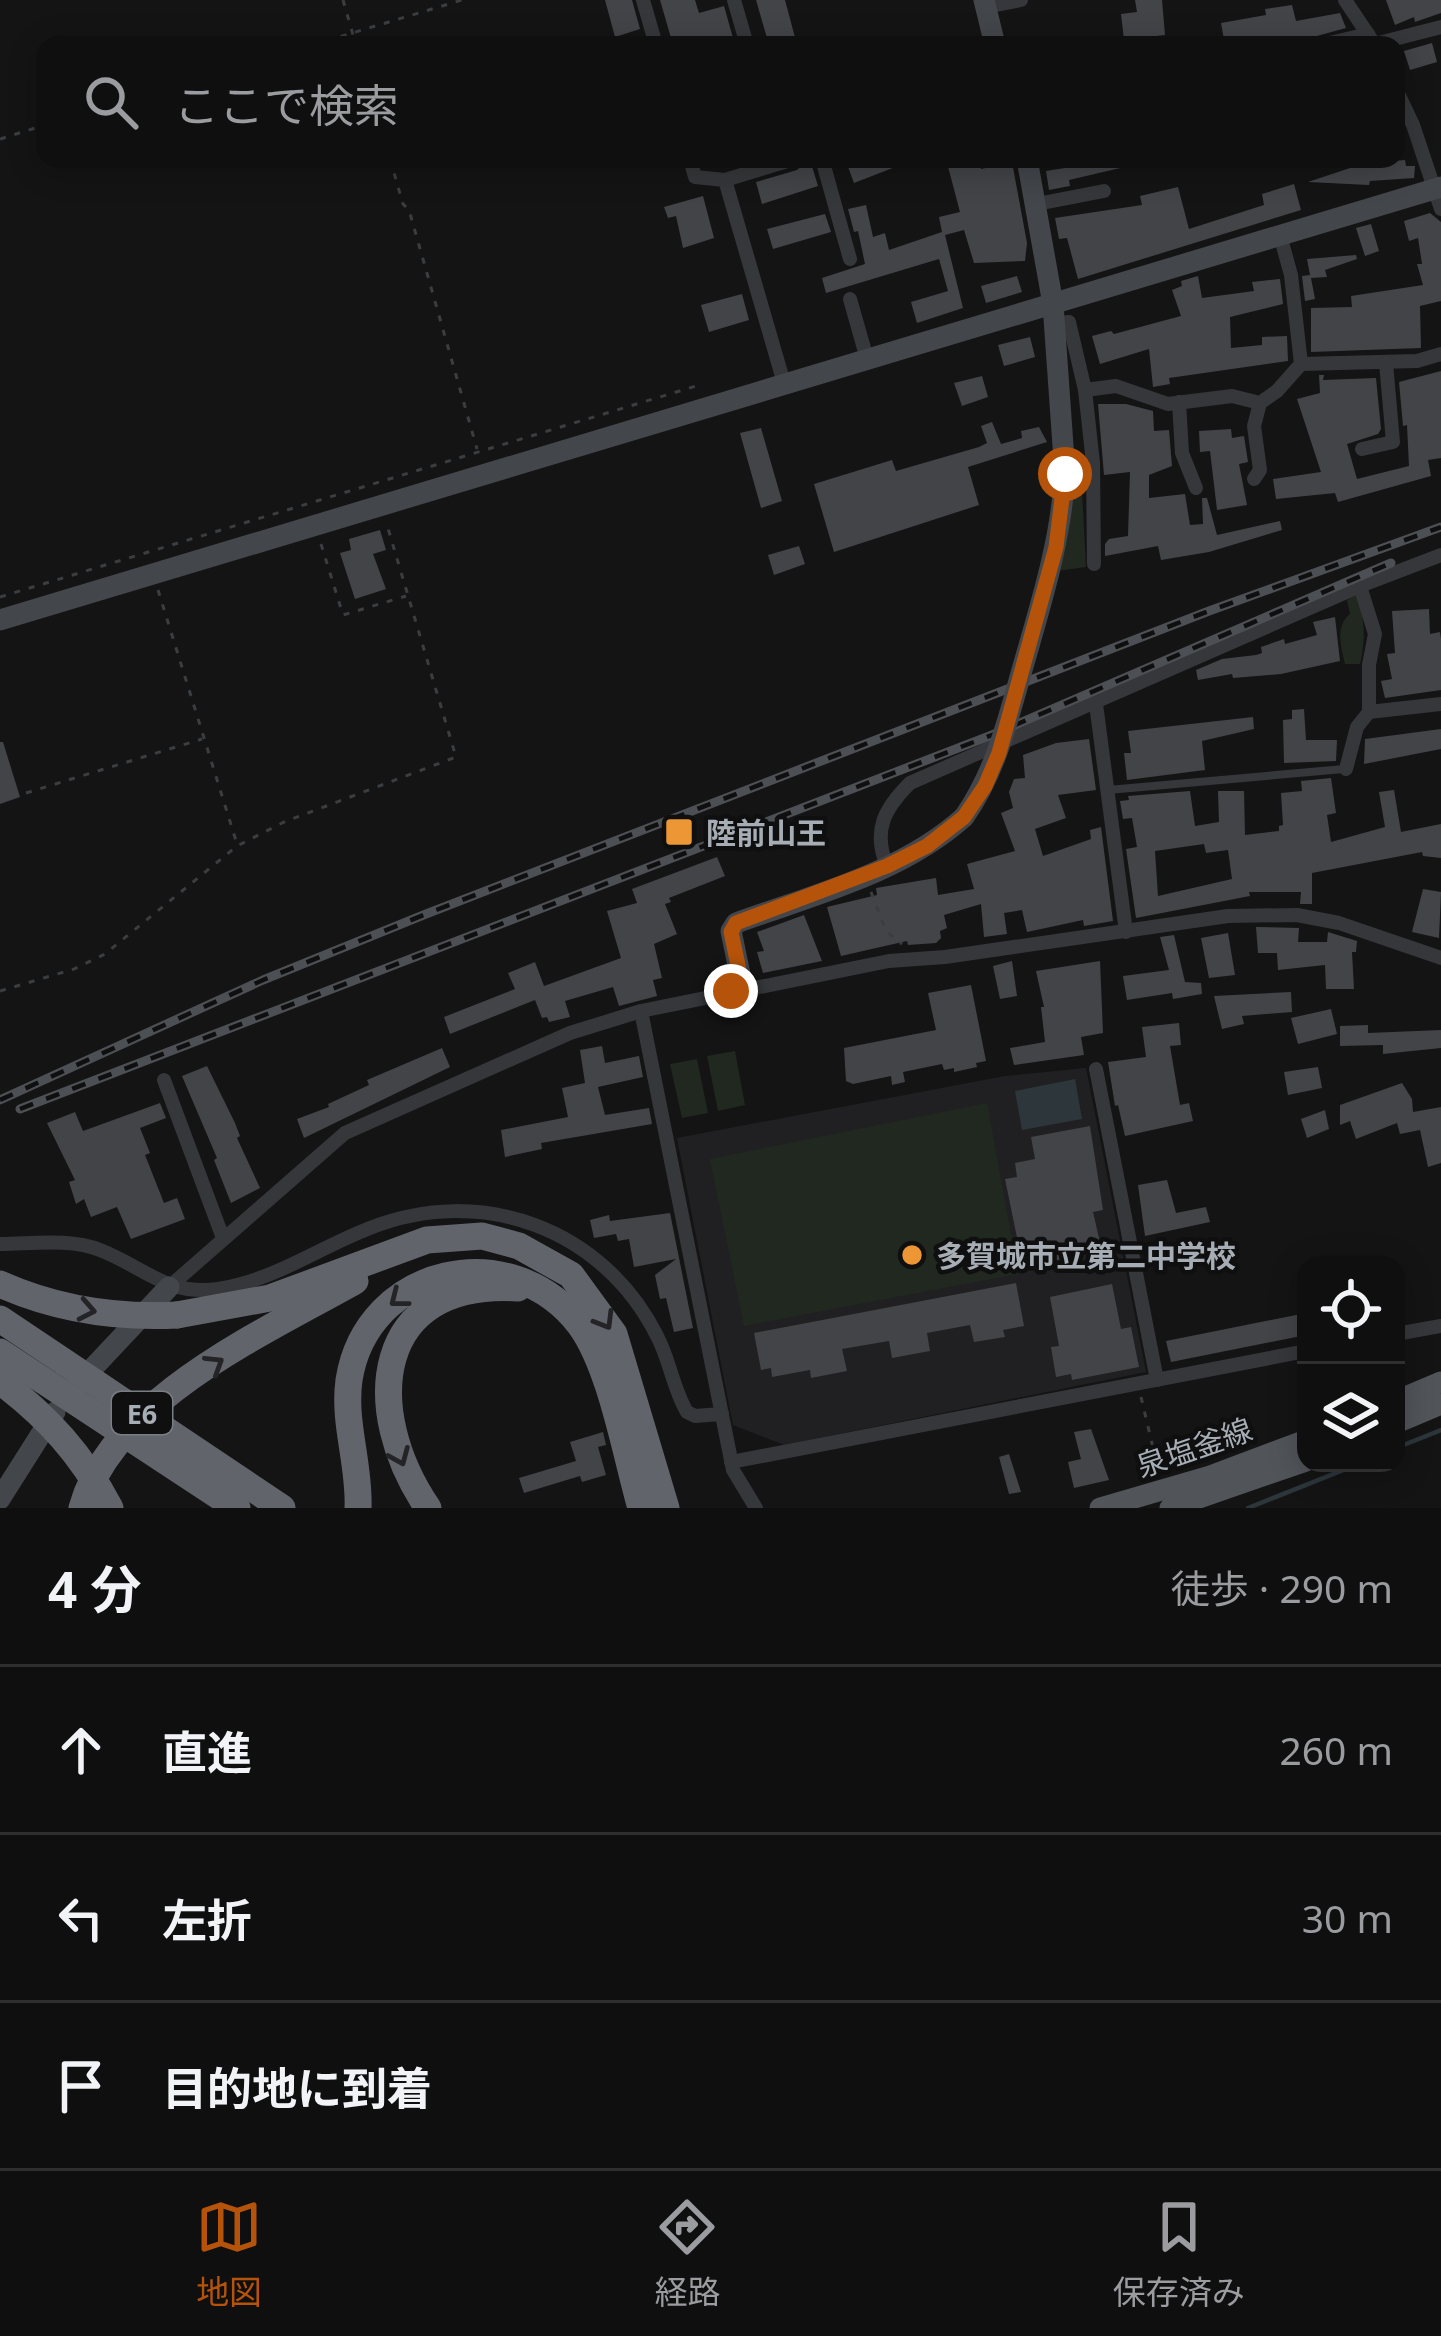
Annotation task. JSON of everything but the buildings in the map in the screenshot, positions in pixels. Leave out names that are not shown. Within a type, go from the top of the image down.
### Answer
[{"type":"highway","points":[[0,1284],[93,1312],[173,1301],[270,1298],[427,1240],[482,1236],[519,1246],[572,1276],[614,1334],[666,1508]]},
{"type":"highway","points":[[82,1508],[97,1471],[130,1427],[190,1379],[237,1350],[358,1280],[419,1251],[480,1241],[519,1246]]},
{"type":"highway","points":[[358,1508],[349,1380],[365,1334],[412,1287],[453,1272],[493,1271],[545,1294],[578,1323],[598,1360],[641,1508]]},
{"type":"highway","points":[[426,1506],[400,1460],[387,1418],[387,1378],[400,1343],[422,1315],[451,1297],[510,1287],[545,1294]]},
{"type":"highway","name":"E6","points":[[0,1319],[282,1508]]},
{"type":"highway","name":"E6","points":[[0,1352],[237,1508]]},
{"type":"highway","points":[[0,1381],[57,1428],[92,1473],[110,1508]]},
{"type":"main road","points":[[1405,1397],[1441,1382]]},
{"type":"main road","points":[[1405,1420],[1441,1404]]},
{"type":"main road","name":"泉塩釜線","points":[[1100,1508],[1210,1476],[1297,1443]]},
{"type":"main road","name":"泉塩釜線","points":[[1170,1508],[1297,1464]]},
{"type":"street","points":[[643,0],[653,36]]},
{"type":"street","points":[[734,0],[744,36]]},
{"type":"street","points":[[993,36],[985,3],[1021,0]]},
{"type":"street","points":[[1345,0],[1370,36]]},
{"type":"street","points":[[1397,36],[1441,27]]},
{"type":"street","points":[[0,620],[154,574],[481,463],[703,408],[868,358],[1054,314],[1280,235],[1439,195],[1405,111]]},
{"type":"street","points":[[692,168],[695,177],[725,180],[764,168]]},
{"type":"street","points":[[824,168],[850,259]]},
{"type":"street","points":[[743,989],[731,932],[736,923],[927,846],[964,817],[999,753],[1056,547],[1065,474],[1054,314],[1029,168]]},
{"type":"street","points":[[725,180],[784,383]]},
{"type":"street","points":[[1037,204],[1104,191]]},
{"type":"street","points":[[1254,479],[1260,470],[1254,426],[1260,403],[1301,364],[1292,274],[1280,235]]},
{"type":"street","points":[[850,299],[868,358]]},
{"type":"street","points":[[1054,314],[1070,322],[1084,390],[1093,463],[1094,564]]},
{"type":"street","points":[[1301,364],[1418,361],[1441,354]]},
{"type":"street","points":[[1362,449],[1393,442],[1387,363]]},
{"type":"street","points":[[1084,390],[1117,386],[1168,404],[1232,396],[1260,403]]},
{"type":"street","points":[[1179,403],[1183,453],[1196,488]]},
{"type":"street","points":[[887,866],[878,832],[888,806],[910,783],[1441,555]]},
{"type":"street","points":[[1346,769],[1357,727],[1369,712],[1369,665],[1375,634],[1360,586]]},
{"type":"street","points":[[1096,704],[1126,932]]},
{"type":"street","points":[[1369,712],[1441,704]]},
{"type":"street","points":[[0,1499],[64,1400],[173,1301],[223,1238],[345,1133],[570,1033],[641,1011],[889,961],[1228,916],[1297,915],[1339,922],[1441,958]]},
{"type":"street","points":[[641,1011],[731,1462],[756,1508]]},
{"type":"street","points":[[1096,1069],[1157,1380]]},
{"type":"street","points":[[164,1080],[223,1238]]},
{"type":"street","points":[[173,1301],[265,1277],[372,1227],[422,1210],[459,1208],[512,1217],[560,1235],[628,1291],[657,1336],[687,1412],[722,1414]]},
{"type":"street","points":[[0,1244],[98,1248],[173,1301]]},
{"type":"street","points":[[1405,1332],[1441,1326]]},
{"type":"street","points":[[731,1462],[1297,1354]]},
{"type":"lane","points":[[1107,790],[1346,769]]},
{"type":"path","points":[[343,0],[353,36]]},
{"type":"path","points":[[342,36],[462,0]]},
{"type":"path","points":[[0,139],[36,128]]},
{"type":"path","points":[[393,168],[409,210],[481,463]]},
{"type":"path","points":[[0,597],[481,463],[696,386],[703,408]]},
{"type":"path","points":[[0,991],[74,969],[105,954],[237,846],[284,822],[456,758],[387,522]]},
{"type":"path","points":[[320,543],[343,615],[408,595]]},
{"type":"path","points":[[154,574],[237,846]]},
{"type":"path","points":[[26,793],[204,738]]},
{"type":"path","points":[[864,892],[871,890],[886,932],[908,950]]},
{"type":"path","points":[[1138,1384],[1159,1475]]},
{"type":"shaded area","points":[[1081,472],[1086,567],[1042,573],[1055,475]]},
{"type":"shaded area","points":[[1356,595],[1363,621],[1362,655],[1360,664],[1345,664],[1341,631],[1350,614],[1347,600]]},
{"type":"shaded area","points":[[735,1051],[745,1105],[718,1111],[707,1056]]},
{"type":"shaded area","points":[[697,1059],[708,1113],[682,1118],[670,1064]]},
{"type":"shaded area","name":"多賀城市立第二中学校","points":[[1086,1068],[1146,1372],[784,1445],[733,1425],[677,1138],[1005,1076]]},
{"type":"shaded area","points":[[1075,1079],[1082,1119],[1022,1130],[1015,1091]]},
{"type":"shaded area","points":[[987,1103],[1018,1274],[744,1326],[710,1159]]},
{"type":"waterway","points":[[1405,1444],[1441,1430]]},
{"type":"waterway","points":[[1248,1508],[1338,1472]]},
{"type":"railway","points":[[0,1100],[263,980],[426,914],[1209,611],[1441,527]]},
{"type":"railway","points":[[20,1109],[992,735],[1391,563]]},
{"type":"place","name":"陸前山王","points":[[679,832]]},
{"type":"place","name":"多賀城市立第二中学校","points":[[912,1255]]},
{"type":"route","points":[[731,991],[743,989],[731,932],[736,923],[853,880],[927,846],[964,817],[985,786],[999,753],[1056,547],[1065,474]]}]
